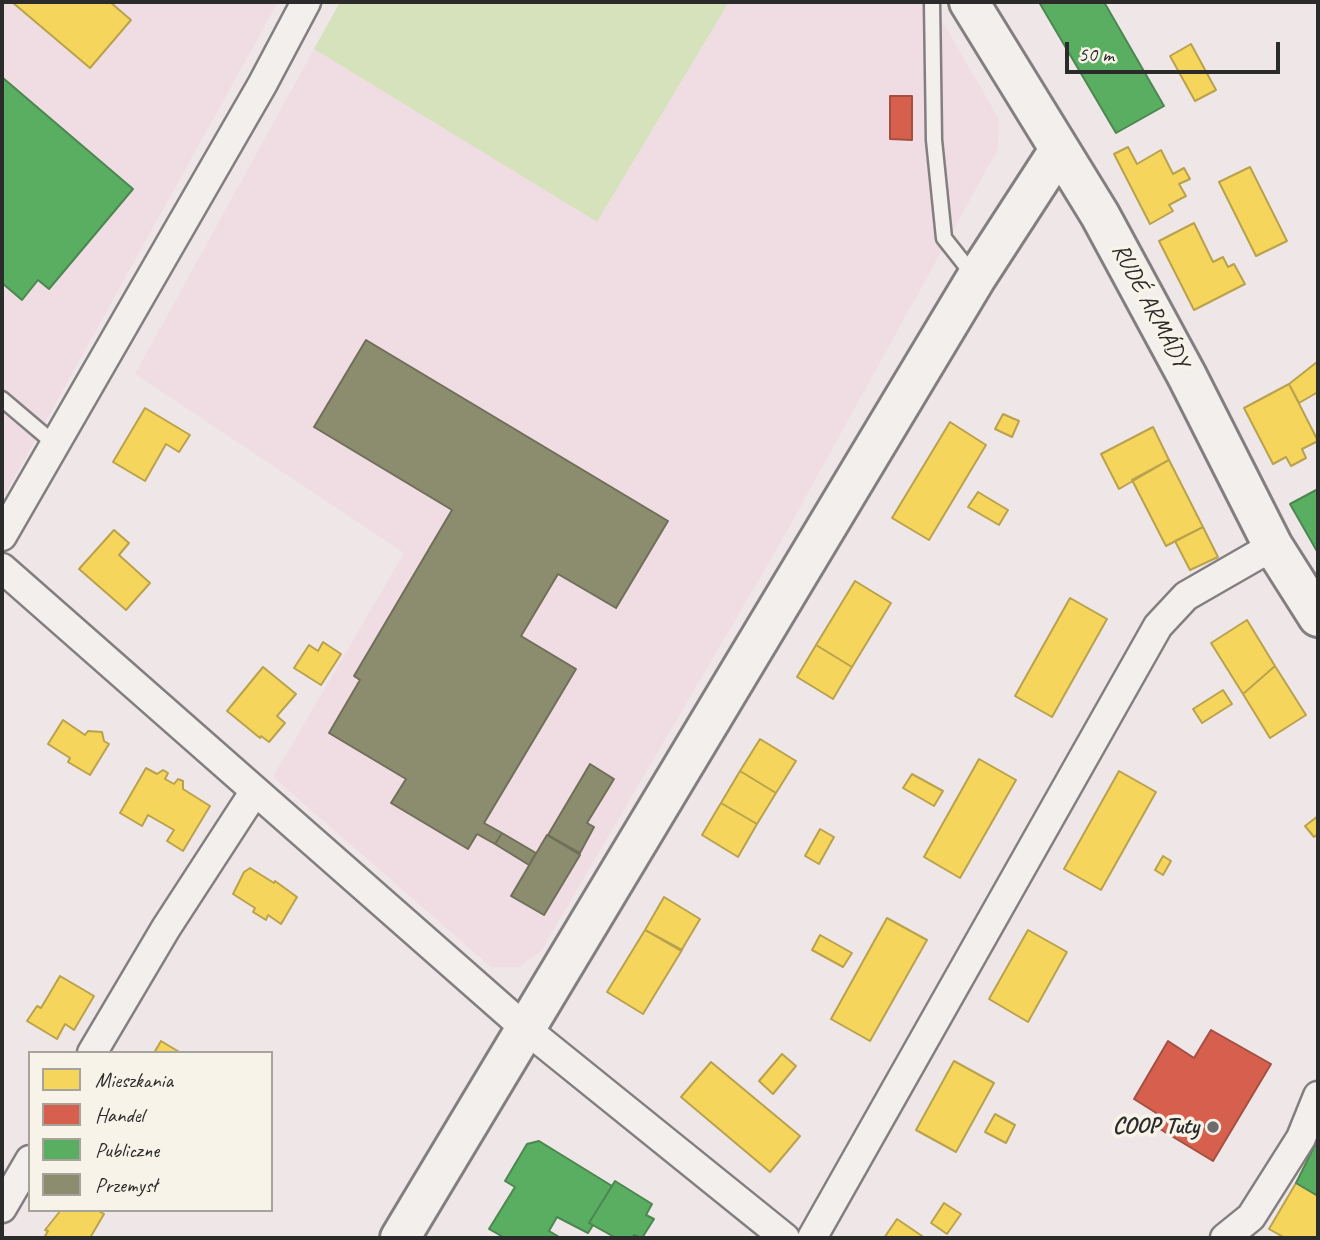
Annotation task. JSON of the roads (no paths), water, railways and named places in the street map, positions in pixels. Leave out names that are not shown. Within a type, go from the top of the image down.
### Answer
[{"type":"main road","name":"RUDÉ ARMÁDY","points":[[969,2],[1100,215],[1175,353],[1273,546],[1318,617]]},
{"type":"main road","points":[[400,1238],[976,278],[1059,150]]},
{"type":"street","points":[[2,536],[255,97],[306,2]]},
{"type":"street","points":[[812,1238],[1158,626],[1186,596],[1273,546]]},
{"type":"street","points":[[2,568],[526,1029],[785,1238]]},
{"type":"street","points":[[94,1051],[166,928],[255,791]]},
{"type":"street","points":[[1225,1238],[1251,1217],[1301,1138],[1318,1096]]},
{"type":"street","points":[[2,1208],[28,1163]]},
{"type":"lane","points":[[932,2],[934,140],[944,238],[976,278]]},
{"type":"lane","points":[[2,399],[55,444]]},
{"type":"place","name":"COOP Tuty","points":[[1213,1127]]}]
